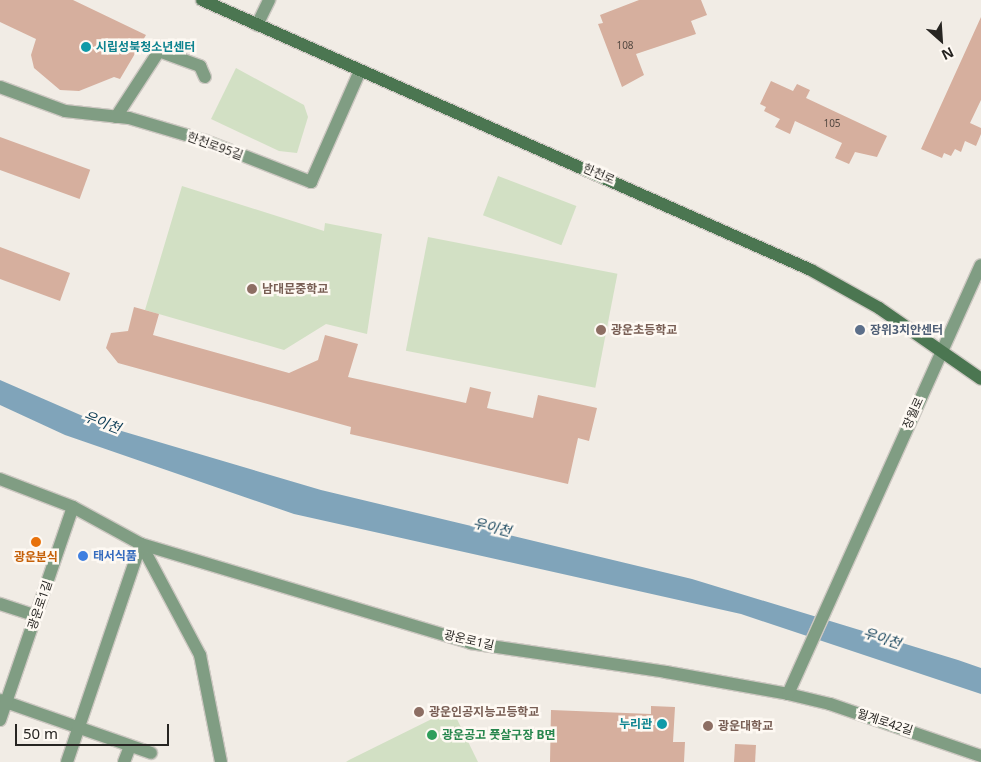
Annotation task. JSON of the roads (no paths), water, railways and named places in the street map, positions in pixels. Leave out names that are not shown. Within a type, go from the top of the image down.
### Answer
[{"type":"main road","name":"한천로","points":[[202,0],[360,71],[668,204],[811,270],[942,349],[981,379]]},
{"type":"street","points":[[257,25],[269,0]]},
{"type":"street","points":[[116,116],[159,51],[200,66],[205,77]]},
{"type":"street","name":"한천로95길","points":[[0,87],[65,112],[116,116],[206,141],[311,182],[360,71]]},
{"type":"street","name":"장월로","points":[[788,694],[794,676],[981,265]]},
{"type":"street","name":"광운로1길","points":[[0,479],[73,507],[141,544],[470,643],[666,672],[788,694]]},
{"type":"street","name":"광운로1길","points":[[0,720],[3,701],[36,616],[73,507]]},
{"type":"street","points":[[67,762],[80,729],[141,544]]},
{"type":"street","points":[[141,544],[200,655],[221,762]]},
{"type":"street","points":[[0,604],[36,616]]},
{"type":"street","name":"월계로42길","points":[[788,694],[830,704],[981,756]]},
{"type":"street","points":[[3,701],[150,753]]},
{"type":"street","points":[[124,762],[130,746]]},
{"type":"water","name":"우이천","points":[[0,380],[108,427],[321,490],[692,579],[958,660],[981,668],[981,694],[741,614],[294,514],[65,435],[0,405]]},
{"type":"place","name":"시립성북청소년센터","points":[[86,47]]},
{"type":"place","name":"남대문중학교","points":[[252,289]]},
{"type":"place","name":"광운초등학교","points":[[601,330]]},
{"type":"place","name":"장위3치안센터","points":[[860,330]]},
{"type":"place","name":"광운분식","points":[[36,542]]},
{"type":"place","name":"태서식품","points":[[83,556]]},
{"type":"place","name":"광운인공지능고등학교","points":[[419,712]]},
{"type":"place","name":"누리관","points":[[662,724]]},
{"type":"place","name":"광운대학교","points":[[708,726]]},
{"type":"place","name":"광운공고 풋살구장 B면","points":[[432,735]]}]
